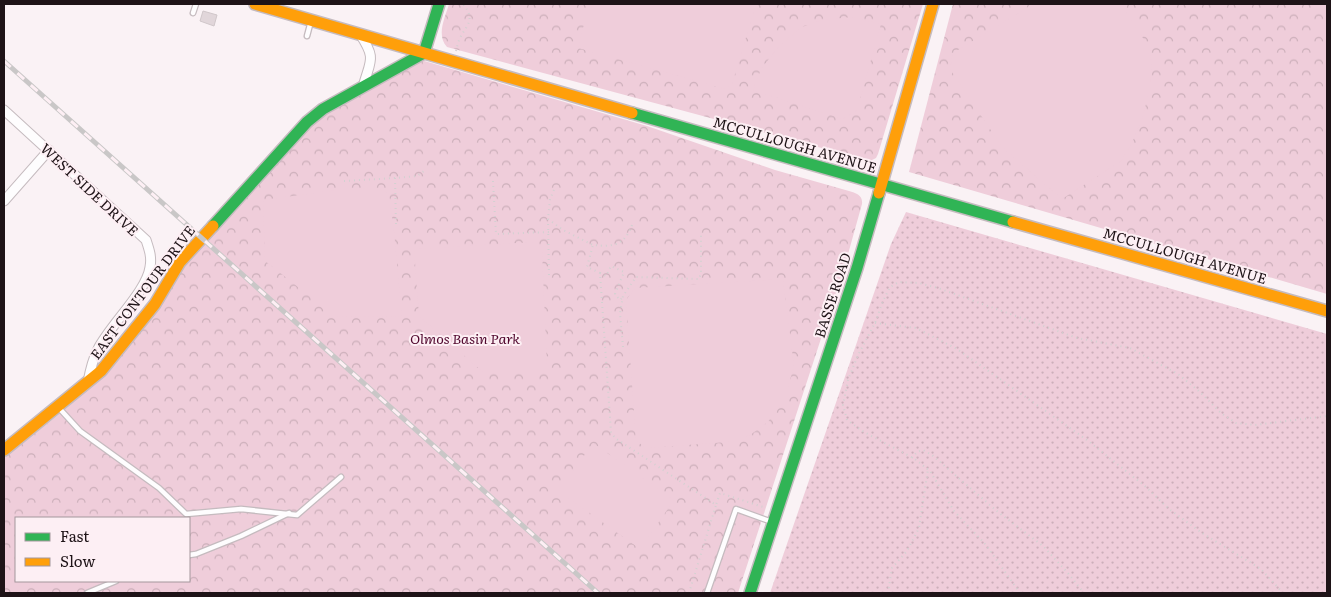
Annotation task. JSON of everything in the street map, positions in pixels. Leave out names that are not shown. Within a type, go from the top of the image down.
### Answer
[{"type":"main road","name":"MCCULLOUGH AVENUE","points":[[258,4],[881,185],[1327,311]]},
{"type":"main road","points":[[424,53],[439,4]]},
{"type":"main road","name":"BASSE ROAD","points":[[750,593],[858,268],[933,4]]},
{"type":"main road","name":"EAST CONTOUR DRIVE","points":[[4,450],[101,371],[154,304],[180,262],[307,122],[323,109],[424,53]]},
{"type":"street","points":[[360,34],[369,48],[372,59],[363,87]]},
{"type":"street","name":"WEST SIDE DRIVE","points":[[4,110],[146,240],[150,252],[150,268],[144,283],[98,348],[88,382]]},
{"type":"street","points":[[4,201],[49,150]]},
{"type":"lane","points":[[193,13],[196,4]]},
{"type":"lane","points":[[307,36],[312,20]]},
{"type":"lane","points":[[58,407],[80,431],[159,488],[184,516],[241,509],[298,515],[342,477]]},
{"type":"lane","points":[[707,593],[736,509],[774,522]]},
{"type":"lane","points":[[190,555],[241,536],[289,513]]},
{"type":"lane","points":[[87,593],[114,582]]},
{"type":"path","points":[[456,51],[460,37],[470,21],[468,11],[463,4]]},
{"type":"path","points":[[344,181],[417,176],[424,171]]},
{"type":"path","points":[[395,178],[396,224]]},
{"type":"path","points":[[493,181],[496,234],[549,232]]},
{"type":"path","points":[[549,278],[548,219],[550,199],[554,190]]},
{"type":"path","points":[[548,219],[563,230],[593,246],[619,244],[628,234],[632,225]]},
{"type":"path","points":[[593,246],[587,267],[606,276],[611,266],[624,272],[615,294],[620,300],[636,277],[699,278],[701,273],[700,232]]},
{"type":"path","points":[[600,273],[611,432],[615,438],[716,505]]},
{"type":"path","points":[[1020,593],[986,545],[954,510],[928,469],[847,420],[843,405],[848,380],[854,364],[876,323],[890,287],[899,282],[919,283],[969,298],[1077,338],[1130,348],[1178,374],[1221,413],[1236,423],[1255,425],[1326,416]]},
{"type":"path","points":[[623,296],[620,313],[623,347]]},
{"type":"path","points":[[876,323],[916,328],[957,349],[1087,440],[1169,509],[1202,533],[1261,569],[1283,593]]},
{"type":"path","points":[[912,458],[917,452],[923,450],[932,455],[1008,520],[1044,546],[1084,593]]},
{"type":"path","points":[[888,593],[892,568],[907,551],[919,528],[928,469]]},
{"type":"path","points":[[689,593],[720,493],[763,507]]},
{"type":"green space","points":[[449,4],[923,4],[878,154],[876,158],[870,161],[447,47],[442,37],[442,32]]},
{"type":"green space","points":[[593,4],[756,4],[732,84],[725,89],[578,48],[582,30]]},
{"type":"green space","points":[[953,4],[1327,4],[1327,294],[909,172]]},
{"type":"green space","points":[[1033,4],[1121,4],[1150,49],[1152,70],[1148,95],[1143,116],[1132,143],[1121,161],[1062,199],[1002,147],[950,69],[953,53]]},
{"type":"green space","points":[[852,17],[881,24],[857,110],[843,119],[753,90],[761,69],[779,46],[802,27],[822,20]]},
{"type":"green space","name":"Olmos Basin Park","points":[[421,60],[647,126],[775,170],[860,196],[862,204],[845,265],[738,593],[4,593],[4,458],[62,412],[105,374],[182,266],[317,120],[331,110]]},
{"type":"green space","points":[[378,188],[389,194],[402,316],[336,317],[265,261],[263,200],[337,190]]},
{"type":"green space","points":[[906,212],[1327,334],[1327,593],[770,593],[891,244]]},
{"type":"green space","points":[[535,242],[542,249],[547,368],[484,373],[419,316],[414,249]]},
{"type":"green space","points":[[783,279],[794,366],[788,387],[768,422],[750,435],[728,442],[645,448],[636,440],[626,300],[635,288]]},
{"type":"green space","points":[[593,443],[674,500],[640,549],[559,491]]},
{"type":"building","points":[[203,11],[217,15],[214,26],[200,21]]},
{"type":"railway","points":[[4,61],[598,593]]},
{"type":"traffic: fast","points":[[213,226],[307,122],[323,109],[424,53],[439,4]]},
{"type":"traffic: fast","points":[[632,113],[1013,222]]},
{"type":"traffic: fast","points":[[750,593],[857,268],[879,193]]},
{"type":"traffic: slow","points":[[255,4],[632,113]]},
{"type":"traffic: slow","points":[[879,193],[933,4]]},
{"type":"traffic: slow","points":[[1013,222],[1327,311]]},
{"type":"traffic: slow","points":[[4,450],[101,371],[155,304],[180,262],[213,226]]}]
